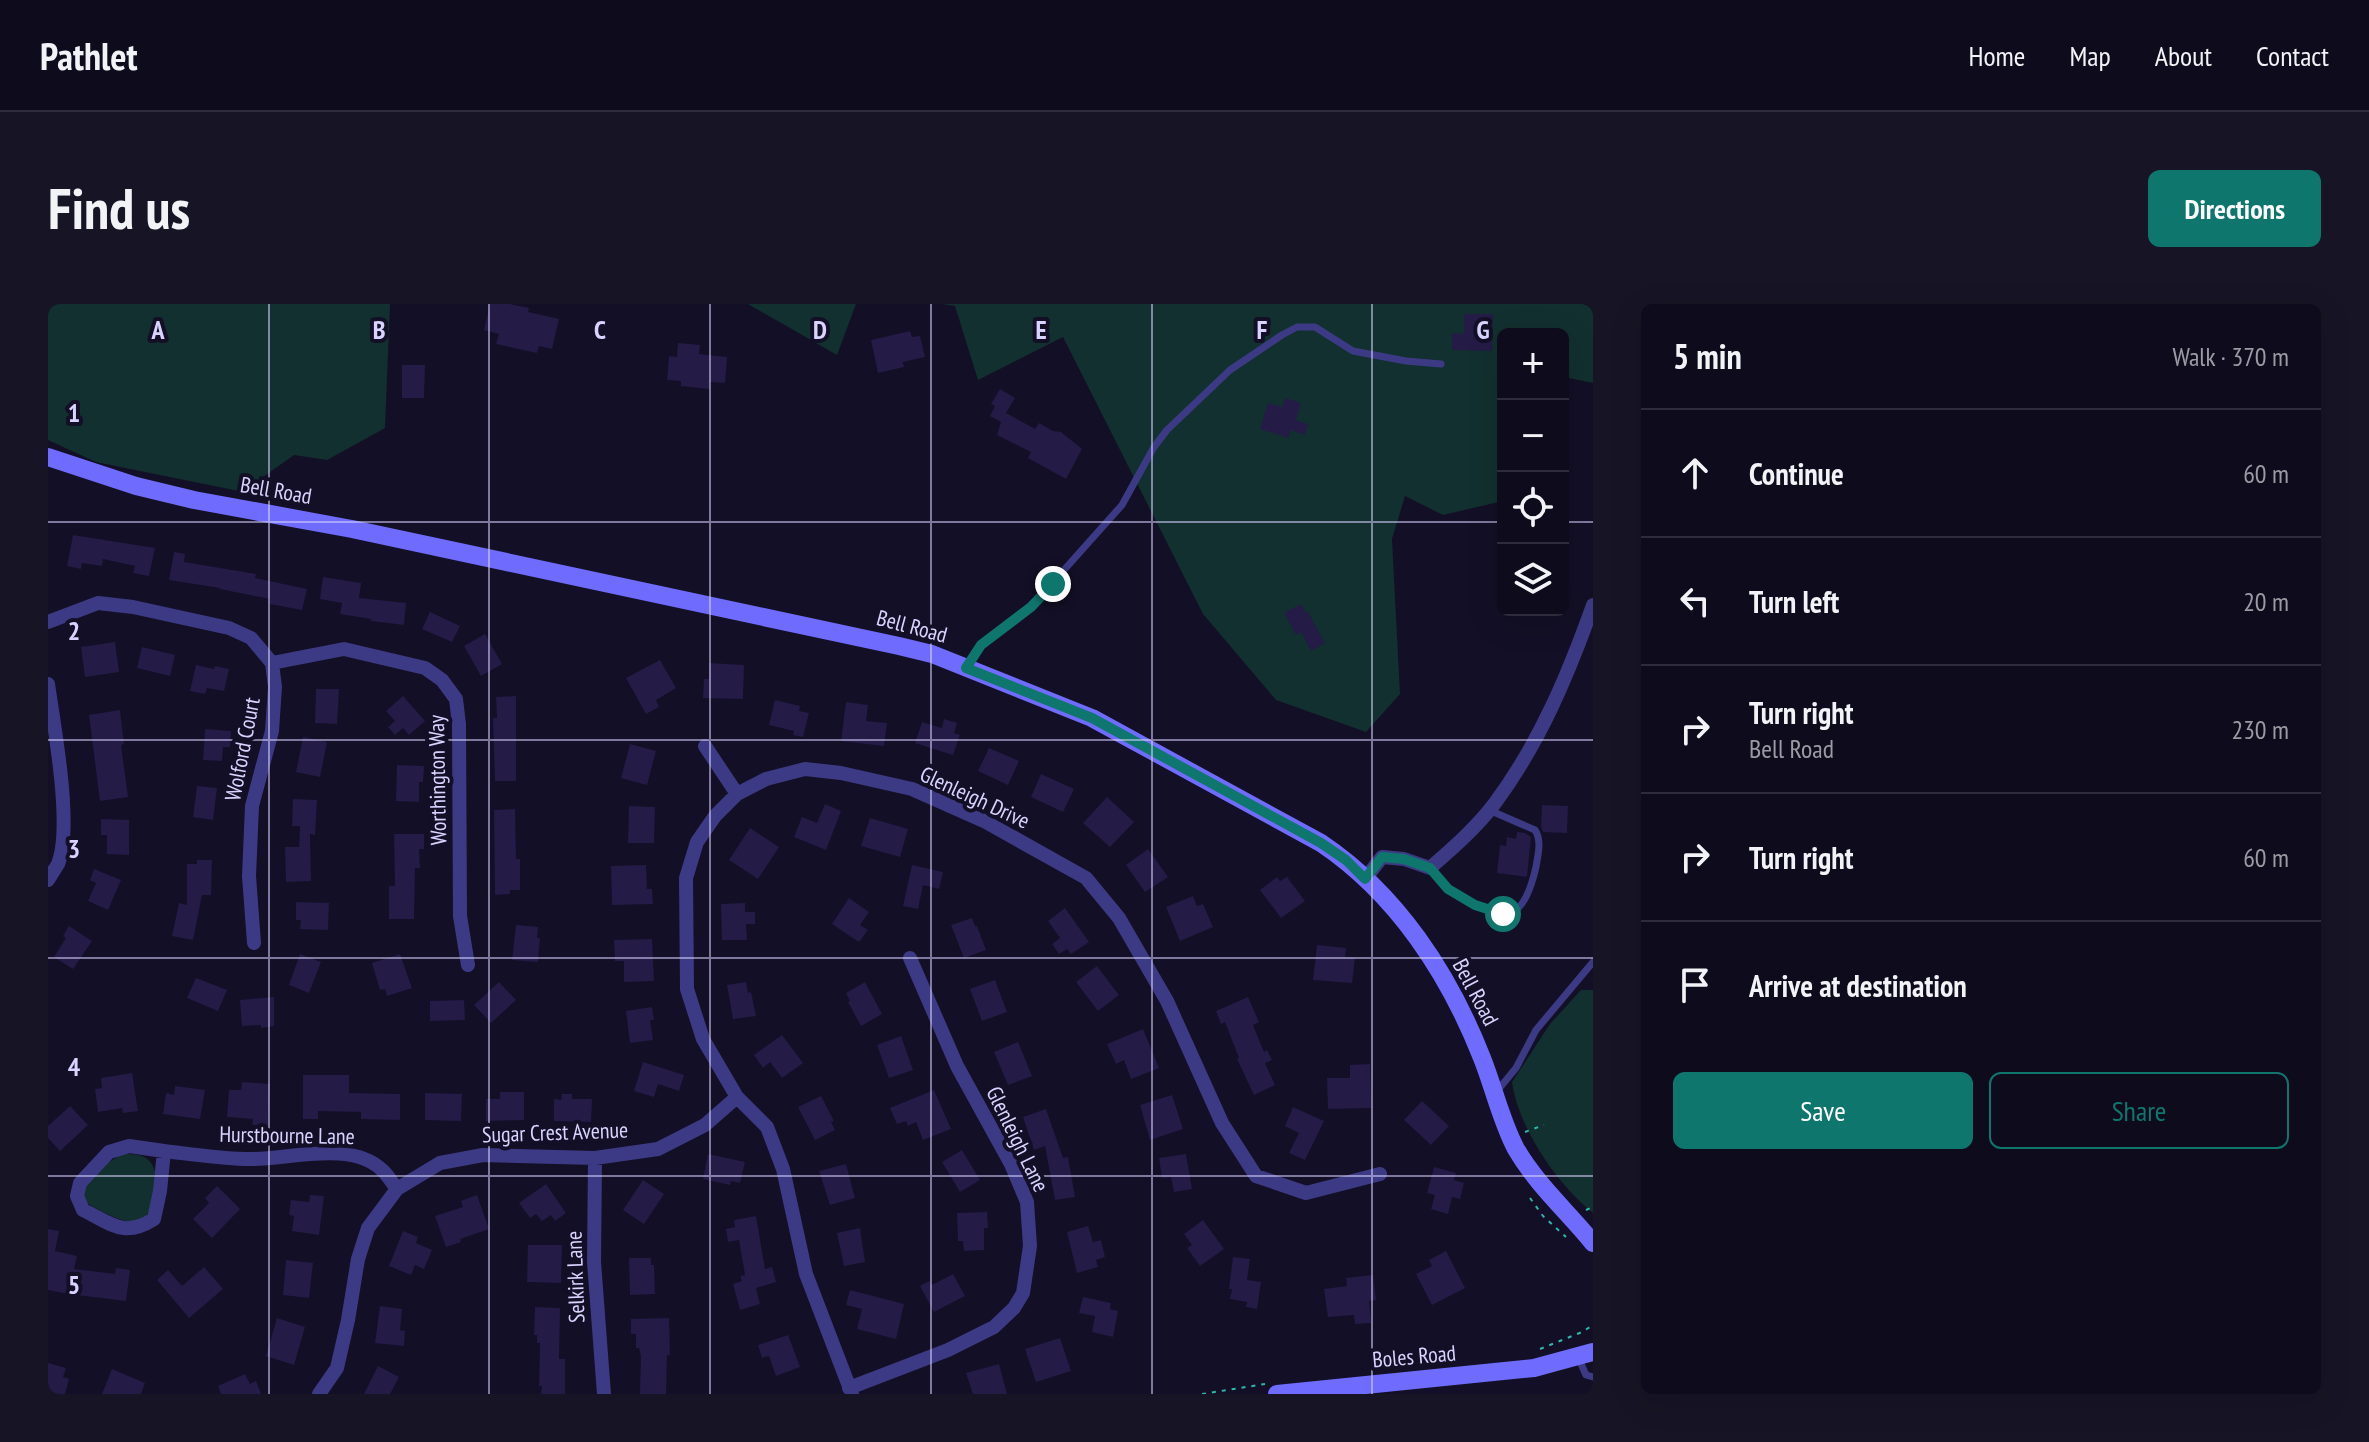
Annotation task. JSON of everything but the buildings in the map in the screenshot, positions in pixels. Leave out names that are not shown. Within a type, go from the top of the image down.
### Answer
[{"type":"street","name":"Bell Road","points":[[48,457],[136,486],[194,500],[352,529],[932,654],[1092,718],[1321,843],[1346,860],[1390,903],[1414,932],[1465,1015],[1506,1128],[1528,1169],[1547,1193],[1587,1221],[1593,1243]]},
{"type":"street","points":[[48,622],[98,603],[133,607],[229,628],[251,638],[272,663]]},
{"type":"street","points":[[1365,879],[1382,857],[1404,859],[1430,868],[1489,810],[1548,718],[1567,678],[1593,605]]},
{"type":"street","name":"Worthington Way","points":[[272,663],[344,649],[425,668],[442,680],[456,699],[459,724],[460,916],[468,965]]},
{"type":"street","name":"Wolford Court","points":[[254,943],[249,876],[252,806],[272,731],[275,687],[272,663]]},
{"type":"street","points":[[48,684],[59,765],[63,830],[58,862],[48,880]]},
{"type":"street","points":[[705,746],[737,794]]},
{"type":"street","name":"Glenleigh Drive","points":[[850,1391],[806,1274],[783,1169],[767,1127],[737,1097],[703,1039],[687,989],[686,878],[697,842],[715,816],[737,794],[766,779],[805,769],[841,773],[912,789],[984,821],[1086,878],[1119,918],[1167,1001],[1222,1123],[1256,1176],[1306,1193],[1380,1174]]},
{"type":"street","name":"Glenleigh Lane","points":[[850,1391],[994,1327],[1014,1308],[1023,1293],[1030,1246],[1027,1202],[1011,1164],[957,1066],[910,958]]},
{"type":"street","name":"Sugar Crest Avenue","points":[[319,1394],[337,1368],[358,1259],[368,1228],[397,1189],[440,1163],[483,1155],[595,1158],[658,1149],[705,1125],[737,1097]]},
{"type":"street","points":[[129,1146],[164,1151],[154,1219],[140,1229],[123,1230],[83,1210],[77,1196],[80,1183],[109,1152],[129,1146]]},
{"type":"street","name":"Hurstbourne Lane","points":[[164,1151],[246,1160],[343,1154],[364,1158],[381,1169],[397,1189]]},
{"type":"street","name":"Selkirk Lane","points":[[595,1158],[594,1262],[604,1394]]},
{"type":"street","name":"Boles Road","points":[[1555,1362],[1593,1342]]},
{"type":"street","name":"Boles Road","points":[[1277,1394],[1513,1371],[1585,1355]]},
{"type":"lane","points":[[966,668],[981,645],[1031,607],[1122,505],[1154,447],[1167,430],[1230,370],[1282,335],[1297,327],[1315,327],[1353,351],[1441,364]]},
{"type":"lane","points":[[1430,868],[1448,889],[1475,905],[1503,914],[1517,910],[1534,875],[1539,837],[1535,830],[1489,810]]},
{"type":"lane","points":[[1495,1093],[1516,1068],[1536,1030],[1593,962]]},
{"type":"lane","points":[[1585,1355],[1586,1375],[1593,1377]]},
{"type":"path","points":[[1524,1132],[1544,1125]]},
{"type":"path","points":[[1587,1221],[1593,1207]]},
{"type":"green space","points":[[48,304],[390,304],[385,428],[327,460],[294,455],[263,477],[259,495],[96,462],[48,440]]},
{"type":"green space","points":[[748,304],[856,304],[837,355]]},
{"type":"green space","points":[[942,304],[1593,304],[1593,383],[1569,378],[1569,328],[1497,328],[1497,502],[1443,515],[1405,496],[1392,539],[1400,694],[1366,732],[1276,700],[1203,614],[1063,337],[978,380],[955,306]]},
{"type":"green space","points":[[1581,990],[1593,990],[1593,1213],[1579,1201],[1541,1154],[1522,1118],[1512,1082],[1550,1024]]},
{"type":"green space","points":[[123,1154],[147,1159],[155,1172],[150,1211],[131,1222],[86,1202],[83,1192],[96,1172]]},
{"type":"route","points":[[1053,584],[1031,607],[981,645],[966,668],[1092,718],[1321,843],[1346,860],[1365,879],[1382,857],[1404,859],[1430,868],[1448,889],[1475,905],[1503,914]]}]
